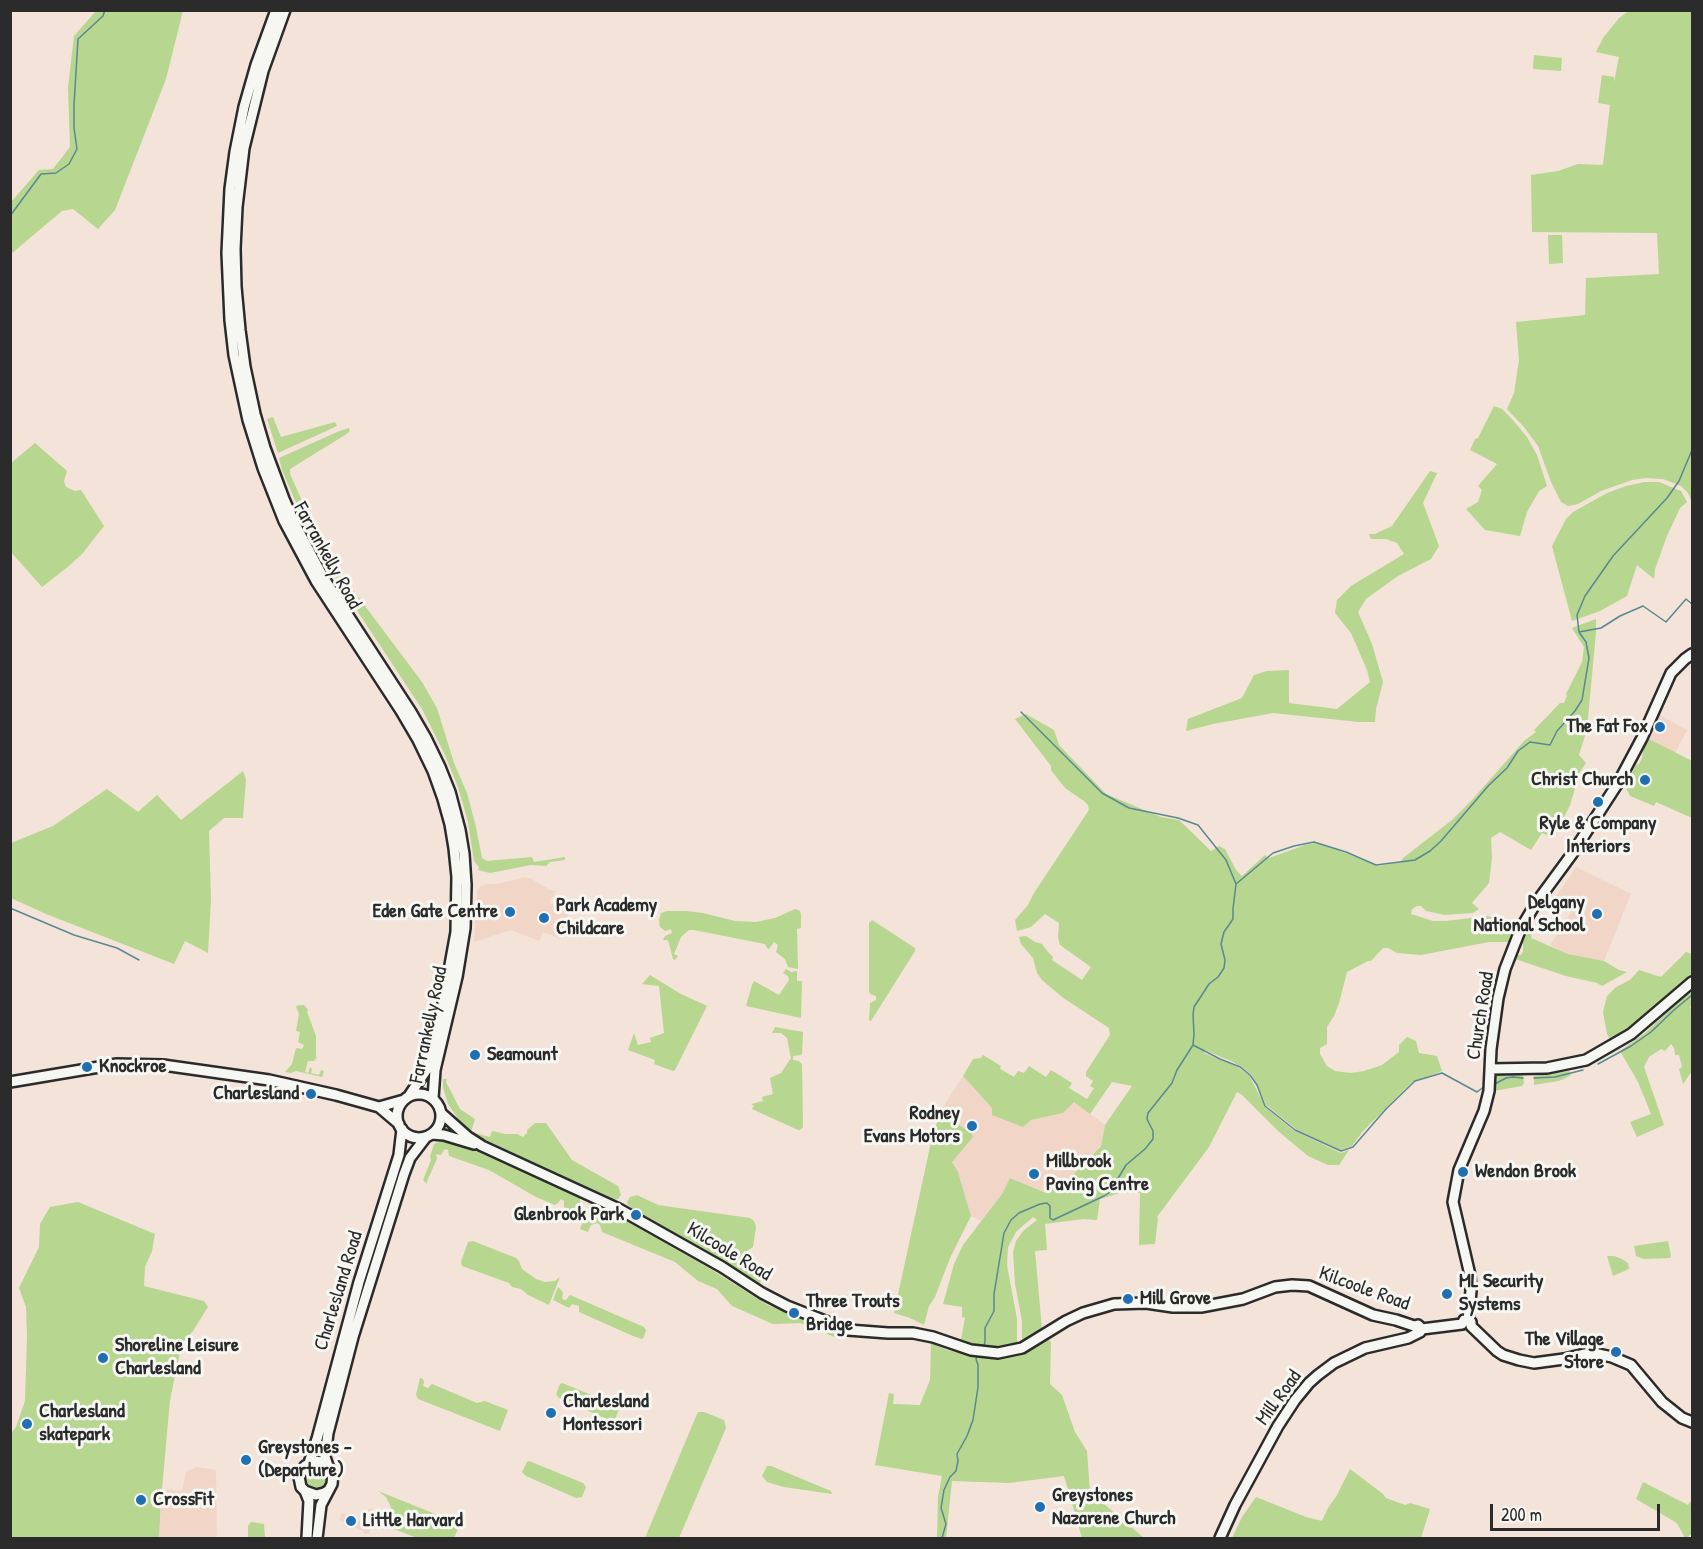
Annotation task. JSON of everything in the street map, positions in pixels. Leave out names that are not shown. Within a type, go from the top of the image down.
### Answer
[{"type":"main road","name":"Farrankelly Road","points":[[276,10],[244,107],[230,189],[226,253],[234,355],[248,420],[263,468],[284,521],[315,581],[418,740],[433,771],[450,824],[457,877],[456,932],[442,1009],[426,1069],[406,1098]]},
{"type":"main road","name":"Farrankelly Road","points":[[285,10],[263,71],[244,148],[237,207],[236,287],[245,367],[265,448],[295,524],[323,577],[426,738],[450,792],[460,830],[466,885],[465,928],[455,988],[435,1070],[433,1098]]},
{"type":"main road","name":"Church Road","points":[[1467,1323],[1470,1310],[1470,1275],[1453,1202],[1459,1170],[1484,1111],[1489,1091],[1497,998],[1514,946],[1526,918],[1572,854],[1618,783],[1642,738],[1671,674],[1692,654]]},
{"type":"main road","points":[[1490,1069],[1547,1068],[1586,1060],[1631,1034],[1692,981]]},
{"type":"main road","points":[[10,1082],[117,1064],[139,1064],[225,1073],[269,1080],[379,1107],[413,1137],[444,1135],[482,1146]]},
{"type":"main road","points":[[379,1107],[421,1094],[433,1098],[440,1107],[440,1125],[429,1135]]},
{"type":"main road","points":[[400,1127],[398,1113],[406,1098]]},
{"type":"main road","points":[[441,1113],[482,1146]]},
{"type":"main road","name":"Charlesland Road","points":[[309,1463],[359,1282],[399,1155],[400,1127]]},
{"type":"main road","name":"Charlesland Road","points":[[328,1466],[325,1457],[328,1433],[356,1328],[410,1158],[429,1135]]},
{"type":"main road","name":"Kilcoole Road","points":[[482,1146],[619,1209],[787,1306],[848,1330],[888,1334],[913,1333],[992,1354],[1022,1348],[1066,1321],[1083,1313],[1114,1304],[1146,1302],[1173,1307],[1201,1307],[1243,1299],[1275,1287],[1292,1285],[1309,1286],[1373,1315],[1396,1320],[1417,1329]]},
{"type":"main road","points":[[1417,1329],[1467,1323],[1503,1355],[1534,1363],[1585,1354],[1612,1357],[1627,1363],[1670,1410],[1692,1422]]},
{"type":"main road","name":"Mill Road","points":[[1220,1539],[1235,1505],[1278,1426],[1309,1383],[1324,1370],[1346,1357],[1365,1348],[1408,1338],[1417,1329]]},
{"type":"main road","points":[[307,1539],[309,1501],[299,1477],[301,1469],[309,1463],[318,1461],[328,1466],[333,1473],[333,1478],[321,1505],[317,1539]]},
{"type":"main road","points":[[305,1491],[316,1495],[328,1490]]},
{"type":"shaded area","points":[[1658,714],[1687,730],[1675,753],[1649,739]]},
{"type":"shaded area","name":"Delgany National School","points":[[1576,867],[1631,894],[1604,961],[1568,954],[1550,945],[1571,912],[1553,901]]},
{"type":"shaded area","name":"Eden Gate Centre","points":[[525,877],[556,891],[549,903],[570,911],[559,938],[543,932],[539,941],[511,930],[474,942],[477,891],[480,887]]},
{"type":"shaded area","points":[[963,1076],[992,1108],[1031,1120],[1063,1113],[1074,1101],[1105,1125],[1101,1145],[1074,1174],[1046,1193],[1010,1178],[1002,1194],[982,1221],[971,1216],[958,1172],[952,1162],[971,1133],[952,1120],[943,1107]]},
{"type":"shaded area","points":[[196,1467],[216,1470],[217,1538],[159,1538],[162,1489],[182,1491],[186,1472]]},
{"type":"shaded area","name":"Little Harvard","points":[[369,1508],[376,1511],[369,1534],[364,1534],[352,1525],[339,1520],[342,1513],[363,1522]]},
{"type":"green space","points":[[96,11],[183,11],[166,79],[115,210],[98,229],[73,209],[62,211],[11,254],[11,202],[39,170],[53,169],[70,147],[68,87],[74,36]]},
{"type":"green space","points":[[1629,11],[1692,11],[1692,503],[1688,493],[1681,486],[1663,479],[1646,478],[1632,480],[1601,491],[1578,504],[1568,506],[1561,502],[1551,482],[1538,446],[1507,409],[1514,393],[1519,360],[1516,322],[1585,315],[1586,278],[1659,274],[1657,233],[1532,232],[1531,175],[1558,171],[1578,164],[1603,165],[1610,105],[1598,103],[1602,75],[1614,77],[1614,82],[1619,57],[1596,52],[1603,38],[1619,18]]},
{"type":"green space","points":[[1534,55],[1562,58],[1561,71],[1533,69]]},
{"type":"green space","points":[[1548,235],[1562,235],[1563,263],[1549,264]]},
{"type":"green space","points":[[1494,406],[1502,409],[1527,437],[1537,455],[1547,486],[1539,491],[1527,512],[1520,536],[1485,530],[1466,509],[1478,502],[1482,490],[1478,486],[1497,464],[1470,450]]},
{"type":"green space","points":[[273,417],[281,437],[335,422],[337,426],[278,453],[267,419]]},
{"type":"green space","points":[[349,428],[350,431],[345,435],[290,469],[290,474],[312,523],[353,590],[422,682],[437,708],[454,763],[467,793],[482,858],[487,861],[532,857],[534,862],[565,857],[565,860],[550,862],[546,866],[531,865],[490,873],[478,870],[458,787],[422,709],[325,562],[307,528],[279,458]]},
{"type":"green space","points":[[35,443],[67,471],[64,481],[66,487],[75,491],[81,490],[104,526],[82,554],[42,587],[10,551],[11,463]]},
{"type":"green space","points":[[1430,471],[1437,473],[1423,503],[1439,546],[1431,559],[1398,576],[1366,599],[1358,612],[1372,644],[1383,682],[1375,722],[1273,713],[1186,731],[1188,719],[1242,698],[1254,675],[1267,671],[1289,670],[1289,703],[1337,709],[1370,682],[1351,633],[1335,613],[1337,600],[1351,586],[1404,554],[1397,543],[1386,539],[1371,539],[1369,534],[1375,534],[1392,526]]},
{"type":"green space","points":[[1645,482],[1659,482],[1681,491],[1687,502],[1680,508],[1667,536],[1655,569],[1654,579],[1637,565],[1627,596],[1600,611],[1572,621],[1552,546],[1566,519],[1573,512],[1607,493]]},
{"type":"green space","points":[[1596,619],[1587,729],[1579,755],[1586,763],[1580,772],[1570,805],[1554,838],[1542,833],[1531,850],[1500,832],[1491,838],[1492,858],[1489,883],[1472,903],[1479,909],[1473,913],[1445,915],[1426,911],[1421,906],[1412,909],[1411,914],[1433,921],[1487,916],[1517,924],[1511,942],[1489,942],[1421,955],[1397,953],[1383,948],[1371,961],[1347,972],[1339,1003],[1327,1027],[1327,1044],[1320,1048],[1320,1054],[1327,1066],[1335,1071],[1351,1073],[1382,1065],[1399,1052],[1399,1045],[1407,1037],[1416,1041],[1419,1053],[1437,1056],[1442,1071],[1411,1083],[1363,1131],[1352,1146],[1340,1150],[1297,1130],[1266,1105],[1252,1075],[1233,1062],[1205,1050],[1204,1053],[1237,1067],[1249,1075],[1266,1108],[1293,1130],[1341,1153],[1349,1150],[1339,1165],[1328,1165],[1308,1156],[1237,1092],[1209,1147],[1157,1217],[1155,1244],[1139,1245],[1140,1193],[1120,1193],[1100,1199],[1097,1220],[1083,1219],[1045,1224],[1047,1250],[1035,1251],[1042,1329],[1022,1341],[1022,1321],[1015,1284],[1013,1252],[1016,1241],[1023,1231],[1037,1220],[1033,1217],[1016,1232],[1008,1247],[1007,1265],[1017,1319],[1019,1346],[1002,1350],[960,1344],[965,1318],[962,1317],[962,1307],[943,1304],[954,1264],[963,1245],[1002,1194],[1010,1178],[1046,1193],[1074,1174],[1101,1146],[1105,1125],[1132,1086],[1112,1082],[1090,1114],[1074,1102],[1063,1113],[1031,1120],[1023,1127],[992,1115],[992,1108],[963,1076],[973,1059],[981,1058],[983,1055],[1014,1077],[1018,1071],[1024,1073],[1029,1066],[1046,1077],[1051,1070],[1072,1083],[1069,1088],[1087,1099],[1094,1088],[1090,1086],[1093,1081],[1086,1076],[1086,1072],[1110,1035],[1109,1028],[1062,997],[1042,980],[1037,973],[1033,958],[1021,944],[1019,937],[1026,936],[1042,944],[1053,957],[1052,960],[1082,980],[1091,967],[1060,945],[1059,923],[1045,914],[1031,927],[1017,931],[1015,920],[1028,905],[1089,810],[1084,801],[1065,788],[1015,719],[1026,714],[1054,730],[1059,745],[1106,794],[1161,817],[1179,820],[1211,851],[1219,846],[1225,849],[1236,870],[1242,876],[1265,855],[1269,858],[1315,843],[1378,866],[1401,862],[1403,858],[1452,820],[1524,741],[1536,732],[1534,730],[1560,703],[1564,703],[1582,662],[1584,647],[1572,628]]},
{"type":"green space","points":[[1649,739],[1692,761],[1692,818],[1656,802],[1654,806],[1630,796],[1625,786],[1636,765],[1639,764]]},
{"type":"green space","points":[[243,771],[246,779],[243,818],[224,818],[209,831],[211,900],[208,953],[185,941],[174,964],[11,898],[11,843],[53,826],[107,789],[138,812],[157,795],[181,820]]},
{"type":"green space","points":[[795,909],[801,914],[801,928],[797,929],[798,969],[788,967],[785,959],[776,952],[778,945],[774,942],[769,949],[765,944],[694,930],[689,930],[681,937],[674,954],[678,956],[675,960],[668,940],[663,940],[665,936],[672,933],[671,929],[665,931],[660,927],[659,920],[661,913],[667,911],[687,911],[735,921],[756,922],[775,918]]},
{"type":"green space","points":[[872,920],[915,948],[915,951],[871,1021],[869,1020],[870,1003],[876,1000],[876,996],[870,994],[869,991],[869,923]]},
{"type":"green space","points":[[1523,933],[1532,934],[1531,938],[1568,954],[1604,961],[1627,972],[1602,986],[1515,959],[1515,955],[1521,955],[1523,952],[1523,944],[1520,941]]},
{"type":"green space","points":[[1686,952],[1692,954],[1692,975],[1627,1030],[1610,1039],[1603,1012],[1607,996],[1616,987],[1630,980],[1639,970],[1661,977]]},
{"type":"green space","points":[[786,969],[791,972],[797,971],[797,981],[802,981],[801,1018],[746,1006],[754,981],[779,995],[789,980],[788,976],[783,973]]},
{"type":"green space","points":[[650,975],[679,993],[707,1006],[673,1071],[654,1064],[655,1060],[628,1050],[634,1033],[638,1045],[651,1042],[650,1038],[664,1033],[659,986],[642,984]]},
{"type":"green space","points":[[1692,990],[1692,1006],[1690,1007],[1692,1012],[1692,1071],[1683,1084],[1679,1069],[1682,1067],[1679,1055],[1675,1055],[1671,1044],[1665,1051],[1661,1049],[1649,1057],[1644,1067],[1664,1125],[1637,1137],[1630,1122],[1651,1114],[1638,1082],[1620,1051],[1645,1033]]},
{"type":"green space","points":[[304,1005],[308,1010],[316,1036],[317,1057],[314,1061],[308,1061],[305,1072],[308,1073],[310,1067],[311,1073],[319,1075],[321,1070],[324,1071],[322,1077],[296,1071],[285,1072],[292,1064],[296,1048],[302,1049],[304,1045],[298,1042],[300,1032],[296,1031],[299,1014],[296,1006]]},
{"type":"green space","points":[[775,1027],[803,1032],[802,1053],[793,1056],[793,1060],[802,1064],[803,1127],[800,1130],[752,1109],[754,1106],[751,1104],[763,1101],[762,1097],[773,1094],[770,1078],[781,1073],[791,1058],[787,1038],[781,1033],[772,1033]]},
{"type":"green space","points":[[1569,1071],[1571,1075],[1564,1079],[1534,1085],[1534,1076]]},
{"type":"green space","points":[[1499,1073],[1523,1075],[1524,1083],[1522,1086],[1494,1091],[1496,1076]]},
{"type":"green space","points":[[443,1079],[447,1079],[446,1082],[460,1109],[475,1119],[471,1132],[490,1137],[492,1131],[517,1134],[523,1137],[535,1123],[546,1123],[572,1160],[618,1186],[621,1195],[618,1199],[613,1200],[471,1133],[448,1104]]},
{"type":"green space","points":[[943,1107],[952,1120],[971,1133],[973,1137],[952,1162],[958,1172],[971,1216],[929,1306],[924,1325],[894,1313],[933,1133]]},
{"type":"green space","points":[[441,1141],[460,1143],[460,1146],[465,1147],[466,1145],[480,1150],[534,1177],[580,1196],[575,1217],[568,1215],[569,1210],[564,1207],[564,1201],[561,1199],[555,1205],[536,1197],[489,1170],[449,1156],[448,1150],[445,1149],[441,1155],[436,1154],[437,1159],[427,1184],[423,1180],[431,1160],[434,1144]]},
{"type":"green space","points":[[637,1195],[658,1205],[750,1218],[756,1227],[753,1247],[745,1256],[755,1261],[758,1270],[762,1273],[760,1285],[706,1251],[653,1222],[627,1204],[630,1197]]},
{"type":"green space","name":"Shoreline Leisure Charlesland","points":[[78,1202],[155,1234],[152,1251],[145,1267],[144,1286],[204,1301],[208,1307],[193,1331],[182,1343],[170,1400],[159,1538],[11,1538],[11,1434],[16,1427],[25,1401],[26,1307],[19,1288],[39,1247],[40,1224],[50,1207]]},
{"type":"green space","points":[[594,1203],[704,1265],[768,1305],[837,1333],[837,1338],[800,1323],[773,1324],[732,1306],[717,1289],[698,1281],[675,1262],[602,1232],[597,1223],[591,1225],[588,1232],[580,1229],[590,1204]]},
{"type":"green space","points":[[473,1241],[516,1258],[522,1269],[536,1279],[545,1282],[555,1281],[560,1277],[549,1305],[521,1289],[512,1287],[509,1283],[462,1266],[461,1262],[468,1242]]},
{"type":"green space","points":[[1668,1241],[1670,1258],[1644,1259],[1636,1256],[1634,1246]]},
{"type":"green space","points":[[1607,1256],[1622,1259],[1628,1263],[1629,1269],[1613,1276]]},
{"type":"green space","points":[[558,1287],[563,1292],[562,1299],[566,1300],[570,1295],[644,1327],[646,1330],[644,1337],[642,1339],[633,1336],[579,1312],[579,1306],[572,1304],[569,1308],[553,1300]]},
{"type":"green space","points":[[1046,1337],[1051,1342],[1050,1384],[1062,1395],[1075,1432],[1087,1451],[1090,1492],[1144,1538],[1082,1538],[1064,1476],[1009,1483],[952,1481],[946,1538],[937,1538],[938,1497],[942,1476],[875,1465],[889,1393],[894,1394],[893,1404],[920,1405],[930,1380],[931,1343],[947,1350],[996,1360],[1019,1356]]},
{"type":"green space","points":[[420,1378],[423,1379],[423,1386],[428,1388],[432,1384],[477,1403],[485,1401],[508,1410],[500,1431],[418,1399],[416,1395]]},
{"type":"green space","points":[[562,1383],[616,1405],[619,1409],[615,1419],[609,1420],[559,1398],[556,1394]]},
{"type":"green space","points":[[699,1412],[724,1420],[726,1428],[679,1538],[645,1538],[697,1414]]},
{"type":"green space","points":[[529,1461],[583,1483],[586,1487],[582,1497],[576,1498],[526,1476],[522,1472]]},
{"type":"green space","points":[[767,1466],[831,1491],[832,1494],[784,1487],[767,1482],[762,1476]]},
{"type":"green space","points":[[317,1467],[327,1474],[328,1478],[321,1488],[317,1489],[307,1482],[306,1478],[313,1468]]},
{"type":"green space","points":[[1350,1469],[1386,1498],[1405,1505],[1410,1503],[1430,1509],[1421,1538],[1232,1538],[1242,1517],[1256,1497],[1322,1521]]},
{"type":"green space","points":[[1643,1482],[1688,1505],[1692,1499],[1692,1533],[1687,1538],[1677,1523],[1636,1499]]},
{"type":"green space","points":[[378,1491],[460,1524],[454,1538],[417,1538],[389,1527],[387,1525],[392,1512],[390,1505],[386,1497]]},
{"type":"green space","points":[[251,1522],[264,1524],[265,1538],[248,1538],[248,1526]]},
{"type":"waterway","points":[[10,216],[41,174],[56,173],[69,164],[77,149],[74,105],[78,39],[103,16],[105,10]]},
{"type":"waterway","points":[[983,1348],[985,1328],[994,1311],[994,1294],[1004,1233],[1011,1220],[1019,1213],[1047,1203],[1050,1206],[1050,1218],[1053,1220],[1104,1196],[1110,1192],[1126,1165],[1153,1139],[1153,1131],[1147,1119],[1148,1113],[1172,1083],[1177,1070],[1193,1045],[1194,1007],[1209,984],[1224,968],[1225,960],[1221,944],[1224,932],[1233,919],[1236,884],[1273,853],[1314,842],[1376,865],[1415,860],[1441,841],[1489,785],[1507,768],[1518,751],[1530,742],[1550,745],[1557,731],[1582,700],[1589,658],[1586,642],[1579,632],[1577,615],[1585,596],[1613,556],[1667,498],[1679,481],[1692,450]]},
{"type":"waterway","points":[[1579,632],[1601,628],[1620,616],[1643,606],[1666,622],[1686,599],[1692,604]]},
{"type":"waterway","points":[[1021,712],[1102,793],[1129,808],[1178,818],[1198,825],[1226,860],[1236,884]]},
{"type":"waterway","points":[[10,908],[74,935],[117,948],[139,960]]},
{"type":"waterway","points":[[1598,1064],[1651,1032],[1692,995]]},
{"type":"waterway","points":[[1193,1045],[1240,1067],[1250,1075],[1257,1085],[1265,1106],[1295,1130],[1341,1151],[1353,1147],[1386,1109],[1415,1081],[1442,1073],[1477,1092],[1485,1086]]},
{"type":"waterway","points":[[1534,1078],[1555,1077],[1583,1070]]},
{"type":"waterway","points":[[1493,1085],[1506,1078],[1523,1078]]},
{"type":"waterway","points":[[942,1538],[946,1524],[941,1508],[944,1490],[950,1477],[956,1471],[957,1454],[973,1420],[978,1387],[976,1359],[978,1355]]},
{"type":"place","name":"The Fat Fox","points":[[1660,727]]},
{"type":"place","name":"Christ Church","points":[[1645,780]]},
{"type":"place","name":"Ryle & Company Interiors","points":[[1598,802]]},
{"type":"place","name":"Eden Gate Centre","points":[[510,912]]},
{"type":"place","name":"Delgany National School","points":[[1597,914]]},
{"type":"place","name":"Park Academy Childcare","points":[[544,918]]},
{"type":"place","name":"Seamount","points":[[475,1055]]},
{"type":"place","name":"Knockroe","points":[[87,1067]]},
{"type":"place","name":"Charlesland","points":[[311,1094]]},
{"type":"place","name":"Rodney Evans Motors","points":[[972,1126]]},
{"type":"place","name":"Wendon Brook","points":[[1463,1172]]},
{"type":"place","name":"Millbrook Paving Centre","points":[[1034,1174]]},
{"type":"place","name":"Glenbrook Park","points":[[636,1215]]},
{"type":"place","name":"ML Security Systems","points":[[1447,1294]]},
{"type":"place","name":"Mill Grove","points":[[1128,1299]]},
{"type":"place","name":"Three Trouts Bridge","points":[[794,1313]]},
{"type":"place","name":"The Village Store","points":[[1616,1352]]},
{"type":"place","name":"Shoreline Leisure Charlesland","points":[[103,1358]]},
{"type":"place","name":"Charlesland Montessori","points":[[551,1413]]},
{"type":"place","name":"Charlesland skatepark","points":[[27,1424]]},
{"type":"place","name":"Greystones - (Departure)","points":[[246,1460]]},
{"type":"place","name":"CrossFit","points":[[141,1500]]},
{"type":"place","name":"Greystones Nazarene Church","points":[[1040,1507]]},
{"type":"place","name":"Little Harvard","points":[[351,1521]]}]
